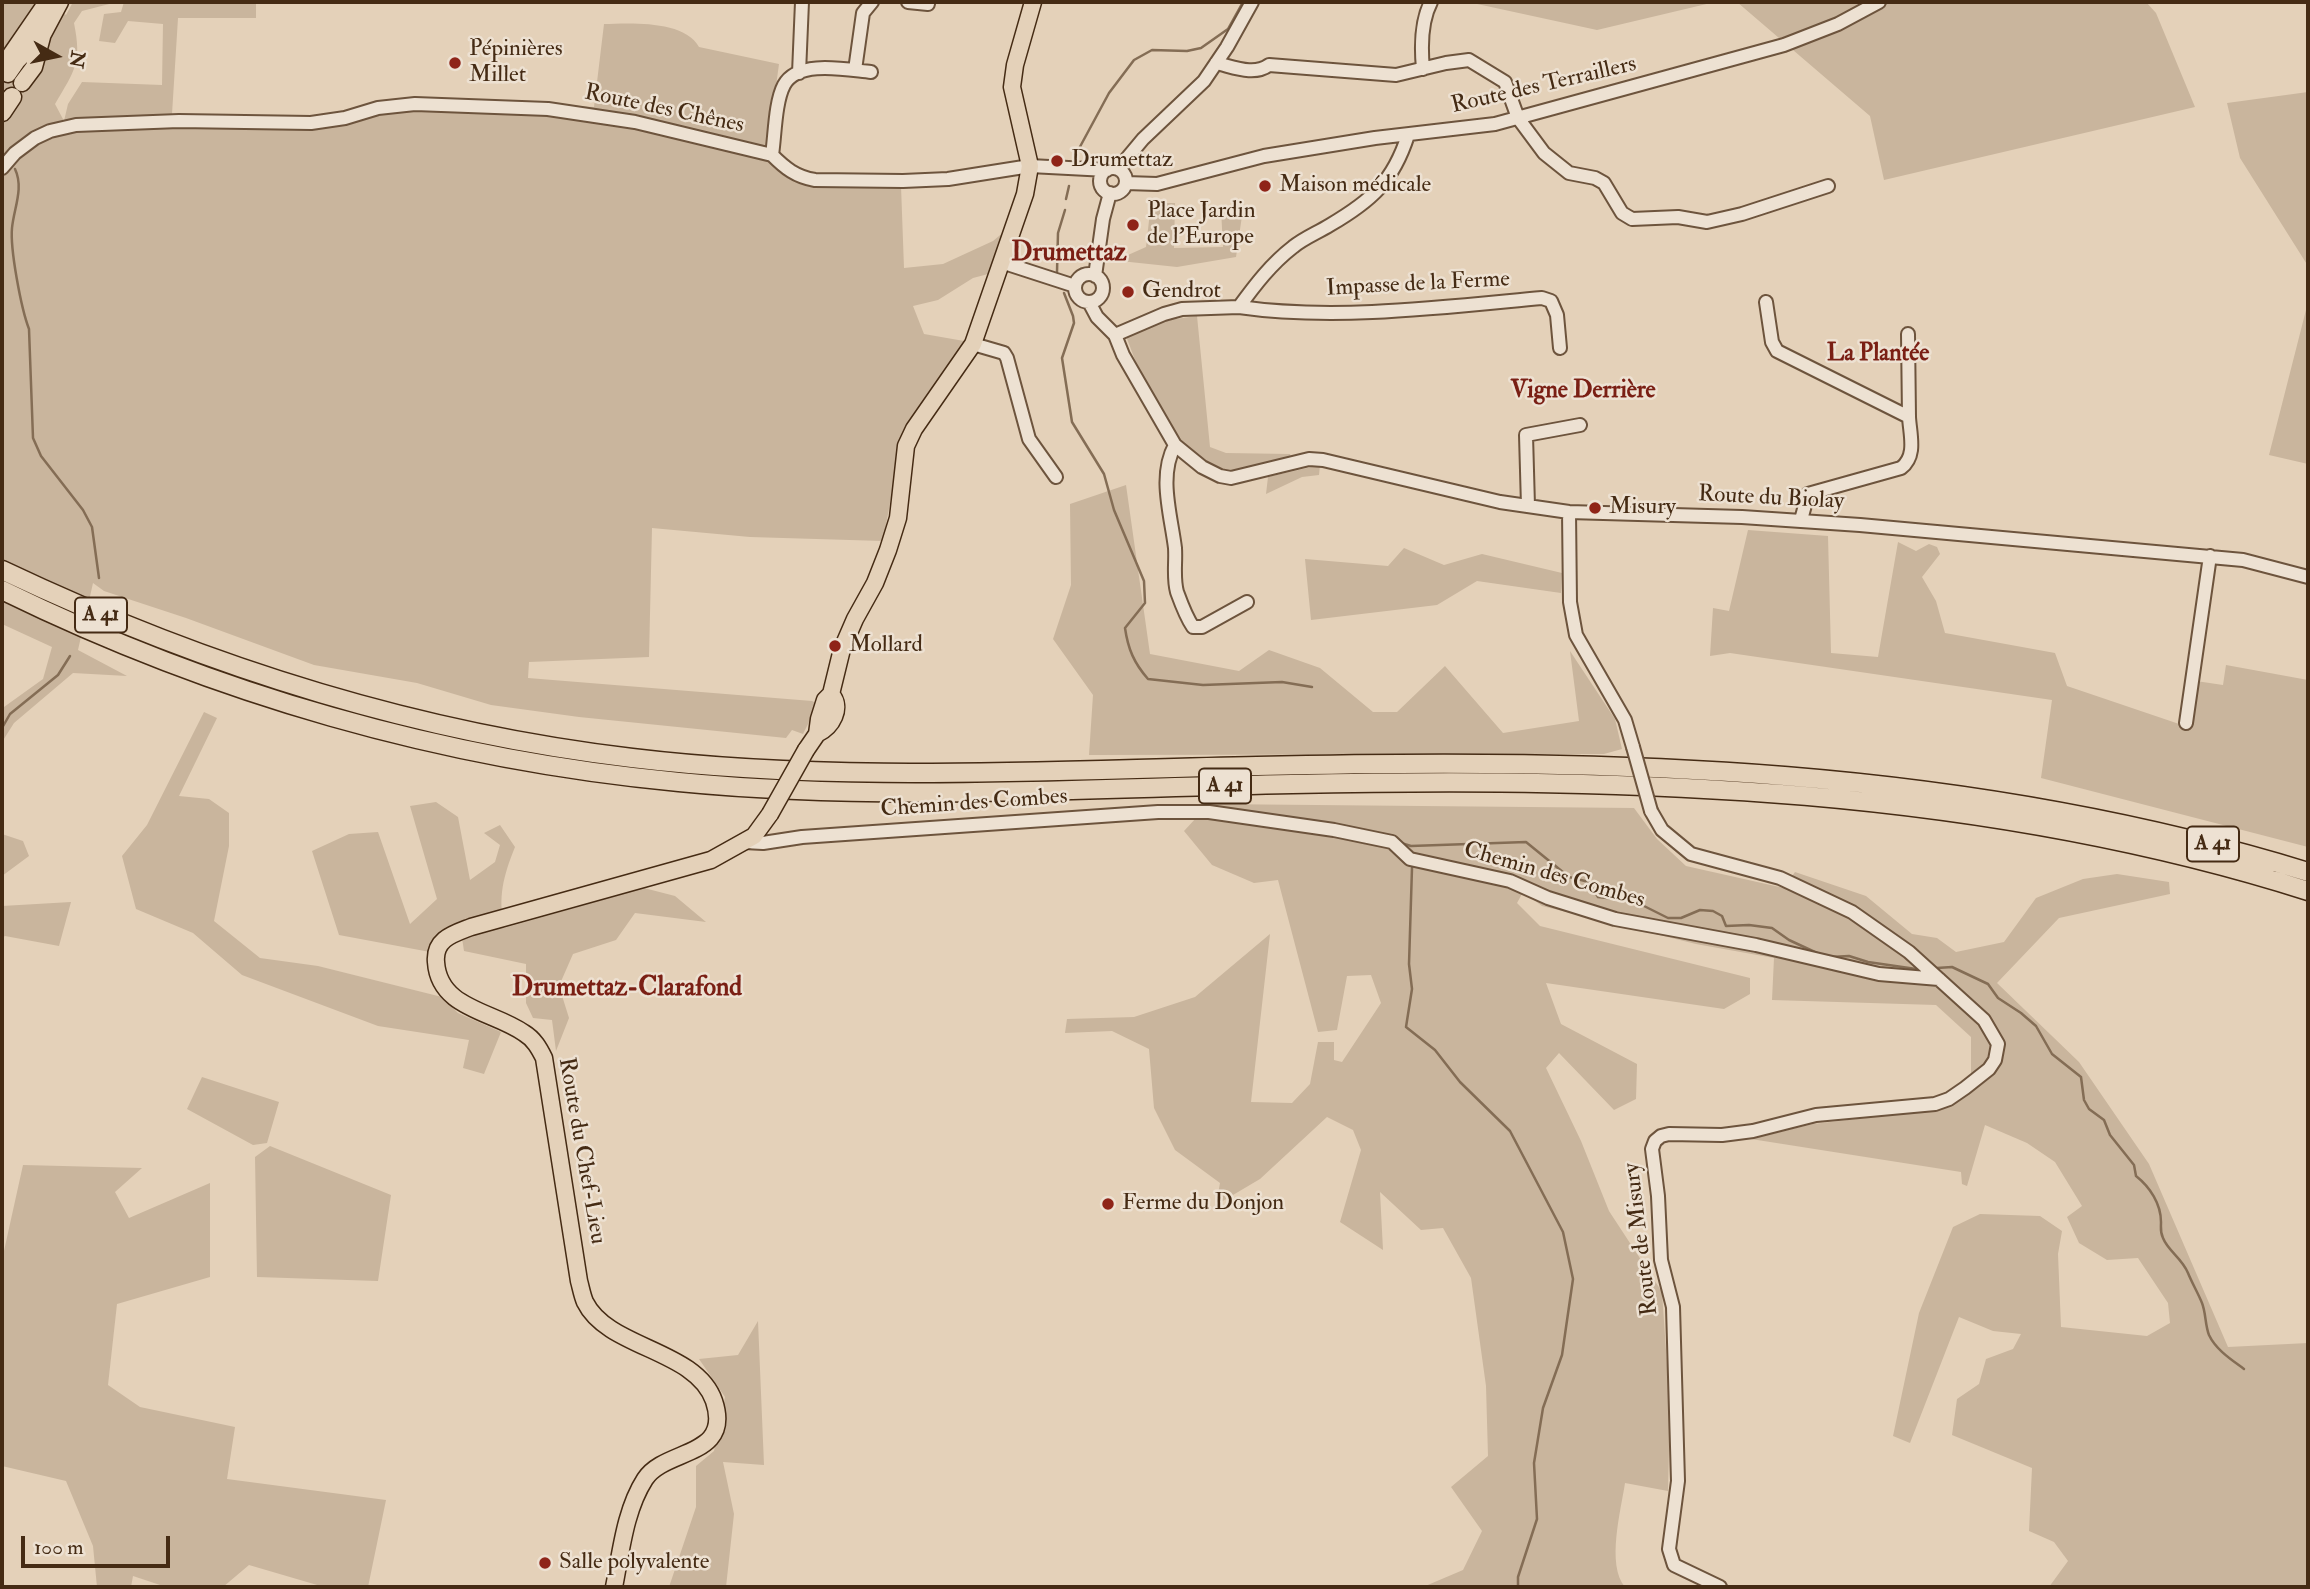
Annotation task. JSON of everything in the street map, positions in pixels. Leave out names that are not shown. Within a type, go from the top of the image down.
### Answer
[{"type":"highway","name":"A 41","points":[[3,570],[154,638],[296,687],[455,729],[592,753],[690,764],[823,771],[971,773],[1501,764],[1785,775],[1888,785],[2037,806],[2165,832],[2308,872]]},
{"type":"highway","name":"A 41","points":[[2,590],[136,650],[272,700],[447,747],[590,772],[735,787],[844,791],[1403,783],[1584,784],[1742,791],[1884,803],[2043,826],[2211,862],[2308,891]]},
{"type":"main road","points":[[2,57],[19,40],[47,2]]},
{"type":"main road","points":[[9,88],[34,66],[43,34],[60,2]]},
{"type":"main road","points":[[973,344],[1025,194],[1030,166],[1012,87],[1015,65],[1033,2]]},
{"type":"main road","points":[[9,88],[19,40]]},
{"type":"main road","name":"Route du Chef-Lieu","points":[[614,1587],[630,1514],[644,1481],[659,1465],[693,1452],[707,1443],[716,1424],[715,1405],[706,1387],[692,1373],[609,1326],[586,1304],[579,1281],[544,1058],[537,1044],[523,1032],[467,1006],[450,993],[438,973],[439,944],[447,937],[471,927],[686,868],[719,856],[754,836],[770,814],[806,750],[817,734],[826,729],[833,720],[836,706],[831,694],[842,649],[888,551],[898,518],[906,446],[914,429],[973,344]]},
{"type":"street","points":[[799,73],[802,2]]},
{"type":"street","points":[[855,70],[863,13],[872,2]]},
{"type":"street","points":[[908,2],[928,4]]},
{"type":"street","points":[[1092,275],[1109,178],[1128,155],[1198,88],[1252,2]]},
{"type":"street","points":[[1423,69],[1424,20],[1432,2]]},
{"type":"street","name":"Route des Terraillers","points":[[1109,178],[1118,192],[1125,185],[1157,184],[1264,156],[1362,140],[1479,127],[1784,45],[1838,24],[1879,2]]},
{"type":"street","points":[[1216,63],[1253,71],[1263,70],[1269,65],[1396,75],[1446,63],[1469,61],[1505,82],[1518,118],[1544,153],[1569,173],[1595,178],[1604,183],[1622,213],[1632,219],[1678,217],[1707,222],[1742,214],[1828,186]]},
{"type":"street","points":[[772,155],[781,93],[788,79],[799,73],[824,67],[871,72]]},
{"type":"street","name":"Route des Chênes","points":[[2,168],[15,153],[35,138],[50,131],[76,125],[179,121],[311,123],[345,118],[378,108],[415,104],[548,109],[635,122],[772,155],[786,170],[815,180],[948,179],[1030,166],[1081,169],[1109,178]]},
{"type":"street","points":[[1111,330],[1182,309],[1239,307],[1269,269],[1294,246],[1349,214],[1378,191],[1395,168],[1408,135]]},
{"type":"street","points":[[1109,178],[1124,175],[1125,185]]},
{"type":"street","points":[[1001,262],[1075,286]]},
{"type":"street","points":[[1092,275],[1102,288],[1093,301],[1078,298],[1075,286],[1082,276],[1092,275]]},
{"type":"street","name":"Impasse de la Ferme","points":[[1239,307],[1280,312],[1367,311],[1542,298],[1551,301],[1557,315],[1560,348]]},
{"type":"street","name":"Route du Biolay","points":[[1093,301],[1175,445],[1202,467],[1220,476],[1244,476],[1309,459],[1323,460],[1500,502],[1569,512],[1801,520],[2210,556],[2244,560],[2308,577]]},
{"type":"street","points":[[1766,302],[1772,342],[1777,351],[1909,417]]},
{"type":"street","points":[[1801,520],[1808,494],[1901,468],[1910,458],[1908,334]]},
{"type":"street","points":[[973,344],[1003,353],[1007,358],[1029,439],[1056,477]]},
{"type":"street","points":[[1528,506],[1526,435],[1580,425]]},
{"type":"street","points":[[1175,445],[1170,453],[1167,495],[1175,550],[1175,578],[1189,621],[1193,626],[1202,627],[1247,602]]},
{"type":"street","name":"Route de Misury","points":[[1569,512],[1570,601],[1576,635],[1625,720],[1651,811],[1662,830],[1691,854],[1780,878],[1819,894],[1879,929],[1984,1020],[1998,1044],[1995,1060],[1989,1069],[1949,1099],[1935,1104],[1816,1115],[1753,1132],[1722,1135],[1669,1134],[1654,1141],[1652,1149],[1658,1196],[1661,1260],[1673,1307],[1678,1481],[1669,1549],[1674,1565],[1720,1587]]},
{"type":"street","points":[[2186,723],[2210,556]]},
{"type":"street","name":"Chemin des Combes","points":[[744,842],[763,843],[802,837],[1158,812],[1209,812],[1334,830],[1392,842],[1410,859],[1510,881],[1548,898],[1615,919],[1756,945],[1880,974],[1939,979]]},
{"type":"shaded area","points":[[2,2],[51,2],[66,15],[73,2],[117,2],[82,11],[74,23],[77,48],[75,66],[55,104],[64,121],[68,104],[82,82],[162,85],[163,24],[128,21],[115,43],[99,41],[104,14],[121,12],[124,2],[256,2],[256,18],[178,18],[172,114],[254,118],[329,117],[381,102],[453,98],[594,107],[604,24],[642,24],[670,28],[692,38],[699,47],[779,64],[766,159],[797,181],[901,186],[904,268],[943,264],[993,241],[1005,231],[992,273],[973,278],[938,300],[913,306],[924,334],[964,341],[962,352],[902,438],[883,541],[750,537],[652,528],[649,657],[529,662],[528,678],[812,701],[818,704],[803,734],[792,730],[786,738],[579,717],[491,705],[417,683],[314,665],[104,591],[93,583],[78,650],[127,676],[73,673],[14,723],[2,742],[4,707],[43,679],[52,647],[2,624]]},
{"type":"shaded area","points":[[1468,2],[1715,2],[1597,30]]},
{"type":"shaded area","points":[[1737,2],[2146,2],[2156,13],[2195,107],[1884,180],[1870,116]]},
{"type":"shaded area","points":[[2308,92],[2308,266],[2240,158],[2227,103]]},
{"type":"shaded area","points":[[1151,203],[1175,203],[1174,248],[1223,247],[1221,209],[1231,215],[1243,209],[1236,257],[1177,267],[1111,260],[1112,255],[1128,255],[1146,247]]},
{"type":"shaded area","points":[[2308,306],[2308,464],[2269,455]]},
{"type":"shaded area","points":[[1197,316],[1210,447],[1226,453],[1290,454],[1292,460],[1238,473],[1222,471],[1177,439],[1135,360],[1126,336],[1161,321]]},
{"type":"shaded area","points":[[1320,465],[1319,475],[1302,477],[1266,494],[1268,477]]},
{"type":"shaded area","points":[[1126,485],[1150,654],[1239,671],[1269,650],[1320,668],[1373,712],[1397,712],[1445,666],[1503,733],[1579,721],[1570,651],[1615,719],[1622,749],[1604,754],[1089,755],[1093,695],[1053,639],[1071,585],[1070,504]]},
{"type":"shaded area","points":[[1748,530],[1828,536],[1831,653],[1878,657],[1898,542],[1916,551],[1929,544],[1937,547],[1940,554],[1922,577],[1936,601],[1945,633],[2055,653],[2067,686],[2188,727],[2196,681],[2223,685],[2226,665],[2308,680],[2308,847],[2041,778],[2052,700],[1730,653],[1710,656],[1713,608],[1729,611]]},
{"type":"shaded area","points":[[1404,548],[1444,565],[1482,554],[1562,573],[1561,593],[1477,581],[1437,605],[1311,620],[1305,559],[1388,566]]},
{"type":"shaded area","points":[[204,712],[217,718],[179,796],[209,799],[229,813],[229,846],[214,921],[260,958],[318,966],[442,997],[458,1013],[501,1032],[484,1074],[463,1068],[469,1040],[378,1026],[242,975],[193,933],[136,909],[122,856],[147,825]]},
{"type":"shaded area","points":[[436,802],[458,817],[470,880],[495,862],[500,845],[484,833],[500,825],[515,847],[503,887],[504,928],[644,888],[675,896],[706,922],[635,913],[616,940],[573,954],[559,986],[569,1018],[556,1051],[552,1020],[533,1018],[526,1003],[526,964],[464,951],[462,938],[430,952],[339,935],[312,851],[349,834],[378,832],[410,924],[437,899],[410,806]]},
{"type":"shaded area","points":[[1209,804],[1634,808],[1657,839],[1686,866],[1784,888],[1795,872],[1866,896],[1912,934],[1937,938],[1956,952],[2004,942],[2036,898],[2083,879],[2117,874],[2169,882],[2170,894],[2059,918],[1997,983],[2079,1062],[2149,1164],[2228,1347],[2308,1343],[2308,1587],[2049,1587],[2068,1561],[2054,1542],[2029,1531],[2032,1468],[1952,1435],[1957,1399],[1979,1384],[1986,1359],[2013,1349],[2021,1334],[1993,1331],[1959,1317],[1910,1443],[1893,1436],[1919,1313],[1953,1227],[1980,1214],[2040,1216],[2062,1231],[2058,1254],[2061,1327],[2147,1336],[2170,1323],[2168,1303],[2138,1258],[2107,1260],[2079,1243],[2067,1217],[2082,1206],[2055,1162],[2027,1143],[1985,1125],[1967,1186],[1962,1184],[1961,1172],[1751,1139],[1813,1124],[1943,1109],[1971,1074],[1971,1037],[1936,1005],[1772,1000],[1774,958],[1696,944],[1542,906],[1523,892],[1517,903],[1540,926],[1750,978],[1750,994],[1724,1009],[1546,983],[1561,1024],[1637,1064],[1636,1099],[1614,1110],[1559,1053],[1546,1068],[1581,1141],[1609,1211],[1662,1292],[1670,1409],[1668,1491],[1625,1483],[1616,1537],[1616,1565],[1625,1587],[1423,1587],[1463,1570],[1482,1531],[1451,1487],[1488,1456],[1486,1386],[1471,1278],[1443,1228],[1421,1230],[1380,1192],[1383,1250],[1340,1222],[1361,1150],[1353,1130],[1327,1117],[1260,1179],[1216,1205],[1220,1183],[1175,1150],[1154,1108],[1149,1049],[1112,1031],[1065,1033],[1067,1019],[1134,1017],[1195,997],[1270,934],[1251,1102],[1292,1103],[1310,1084],[1318,1042],[1334,1042],[1334,1060],[1342,1062],[1381,1003],[1371,975],[1347,976],[1337,1030],[1318,1032],[1278,880],[1254,883],[1212,865],[1184,831]]},
{"type":"shaded area","points":[[2,834],[23,841],[29,856],[2,876]]},
{"type":"shaded area","points":[[71,902],[59,946],[5,936],[2,938],[2,906]]},
{"type":"shaded area","points":[[202,1077],[279,1102],[267,1143],[253,1145],[187,1109]]},
{"type":"shaded area","points":[[270,1146],[391,1195],[378,1281],[257,1277],[255,1157]]},
{"type":"shaded area","points":[[23,1165],[142,1168],[115,1192],[129,1218],[210,1183],[210,1277],[117,1304],[108,1385],[140,1407],[235,1427],[227,1479],[386,1500],[368,1587],[324,1587],[249,1565],[223,1587],[166,1587],[133,1576],[131,1587],[97,1587],[93,1546],[66,1481],[2,1466],[2,1260]]},
{"type":"shaded area","points":[[758,1321],[764,1465],[723,1462],[734,1514],[726,1587],[669,1587],[696,1507],[696,1466],[714,1451],[725,1397],[699,1359],[738,1355]]},
{"type":"waterway","points":[[1075,156],[1109,93],[1134,60],[1152,50],[1187,51],[1201,48],[1228,29],[1243,2]]},
{"type":"waterway","points":[[15,169],[19,191],[12,238],[17,278],[29,329],[33,438],[41,456],[83,510],[92,527],[99,578]]},
{"type":"waterway","points":[[1066,199],[1069,186]]},
{"type":"waterway","points":[[1057,272],[1058,233],[1065,210]]},
{"type":"waterway","points":[[1064,293],[1074,323],[1062,358],[1072,422],[1104,474],[1114,510],[1144,581],[1145,603],[1125,628],[1135,661],[1148,679],[1203,685],[1282,682],[1312,687]]},
{"type":"waterway","points":[[2,728],[10,714],[58,675],[70,656]]},
{"type":"waterway","points":[[1401,843],[1411,846],[1526,842],[1569,877],[1589,882],[1598,897],[1634,901],[1668,918],[1681,918],[1700,910],[1713,911],[1722,916],[1726,926],[1772,928],[1789,940],[1817,953]]},
{"type":"waterway","points":[[1412,868],[1409,964],[1412,989],[1406,1027],[1435,1050],[1460,1082],[1510,1131],[1563,1232],[1573,1279],[1562,1355],[1543,1408],[1534,1463],[1537,1519],[1518,1577],[1518,1587]]},
{"type":"waterway","points":[[1830,957],[1849,956],[1868,962],[1916,969]]},
{"type":"waterway","points":[[1937,968],[1952,967],[1988,984],[1998,998],[2036,1026],[2052,1054],[2081,1077],[2084,1100],[2089,1109],[2104,1120],[2110,1135],[2134,1165],[2136,1176],[2146,1185],[2157,1202],[2162,1236],[2185,1268],[2199,1296],[2209,1335],[2220,1350],[2244,1369]]},
{"type":"place","name":"Pépinières Millet","points":[[455,63]]},
{"type":"place","name":"Drumettaz","points":[[1057,161]]},
{"type":"place","name":"Maison médicale","points":[[1265,186]]},
{"type":"place","name":"Place Jardin de l'Europe","points":[[1133,225]]},
{"type":"place","name":"Gendrot","points":[[1128,292]]},
{"type":"place","name":"Misury","points":[[1595,508]]},
{"type":"place","name":"Mollard","points":[[835,646]]},
{"type":"place","name":"Ferme du Donjon","points":[[1108,1204]]},
{"type":"place","name":"Salle polyvalente","points":[[545,1563]]},
{"type":"district","name":"Drumettaz","points":[[1069,254]]},
{"type":"district","name":"La Plantée","points":[[1878,355]]},
{"type":"district","name":"Vigne Derrière","points":[[1583,392]]},
{"type":"district","name":"Drumettaz-Clarafond","points":[[627,989]]}]
